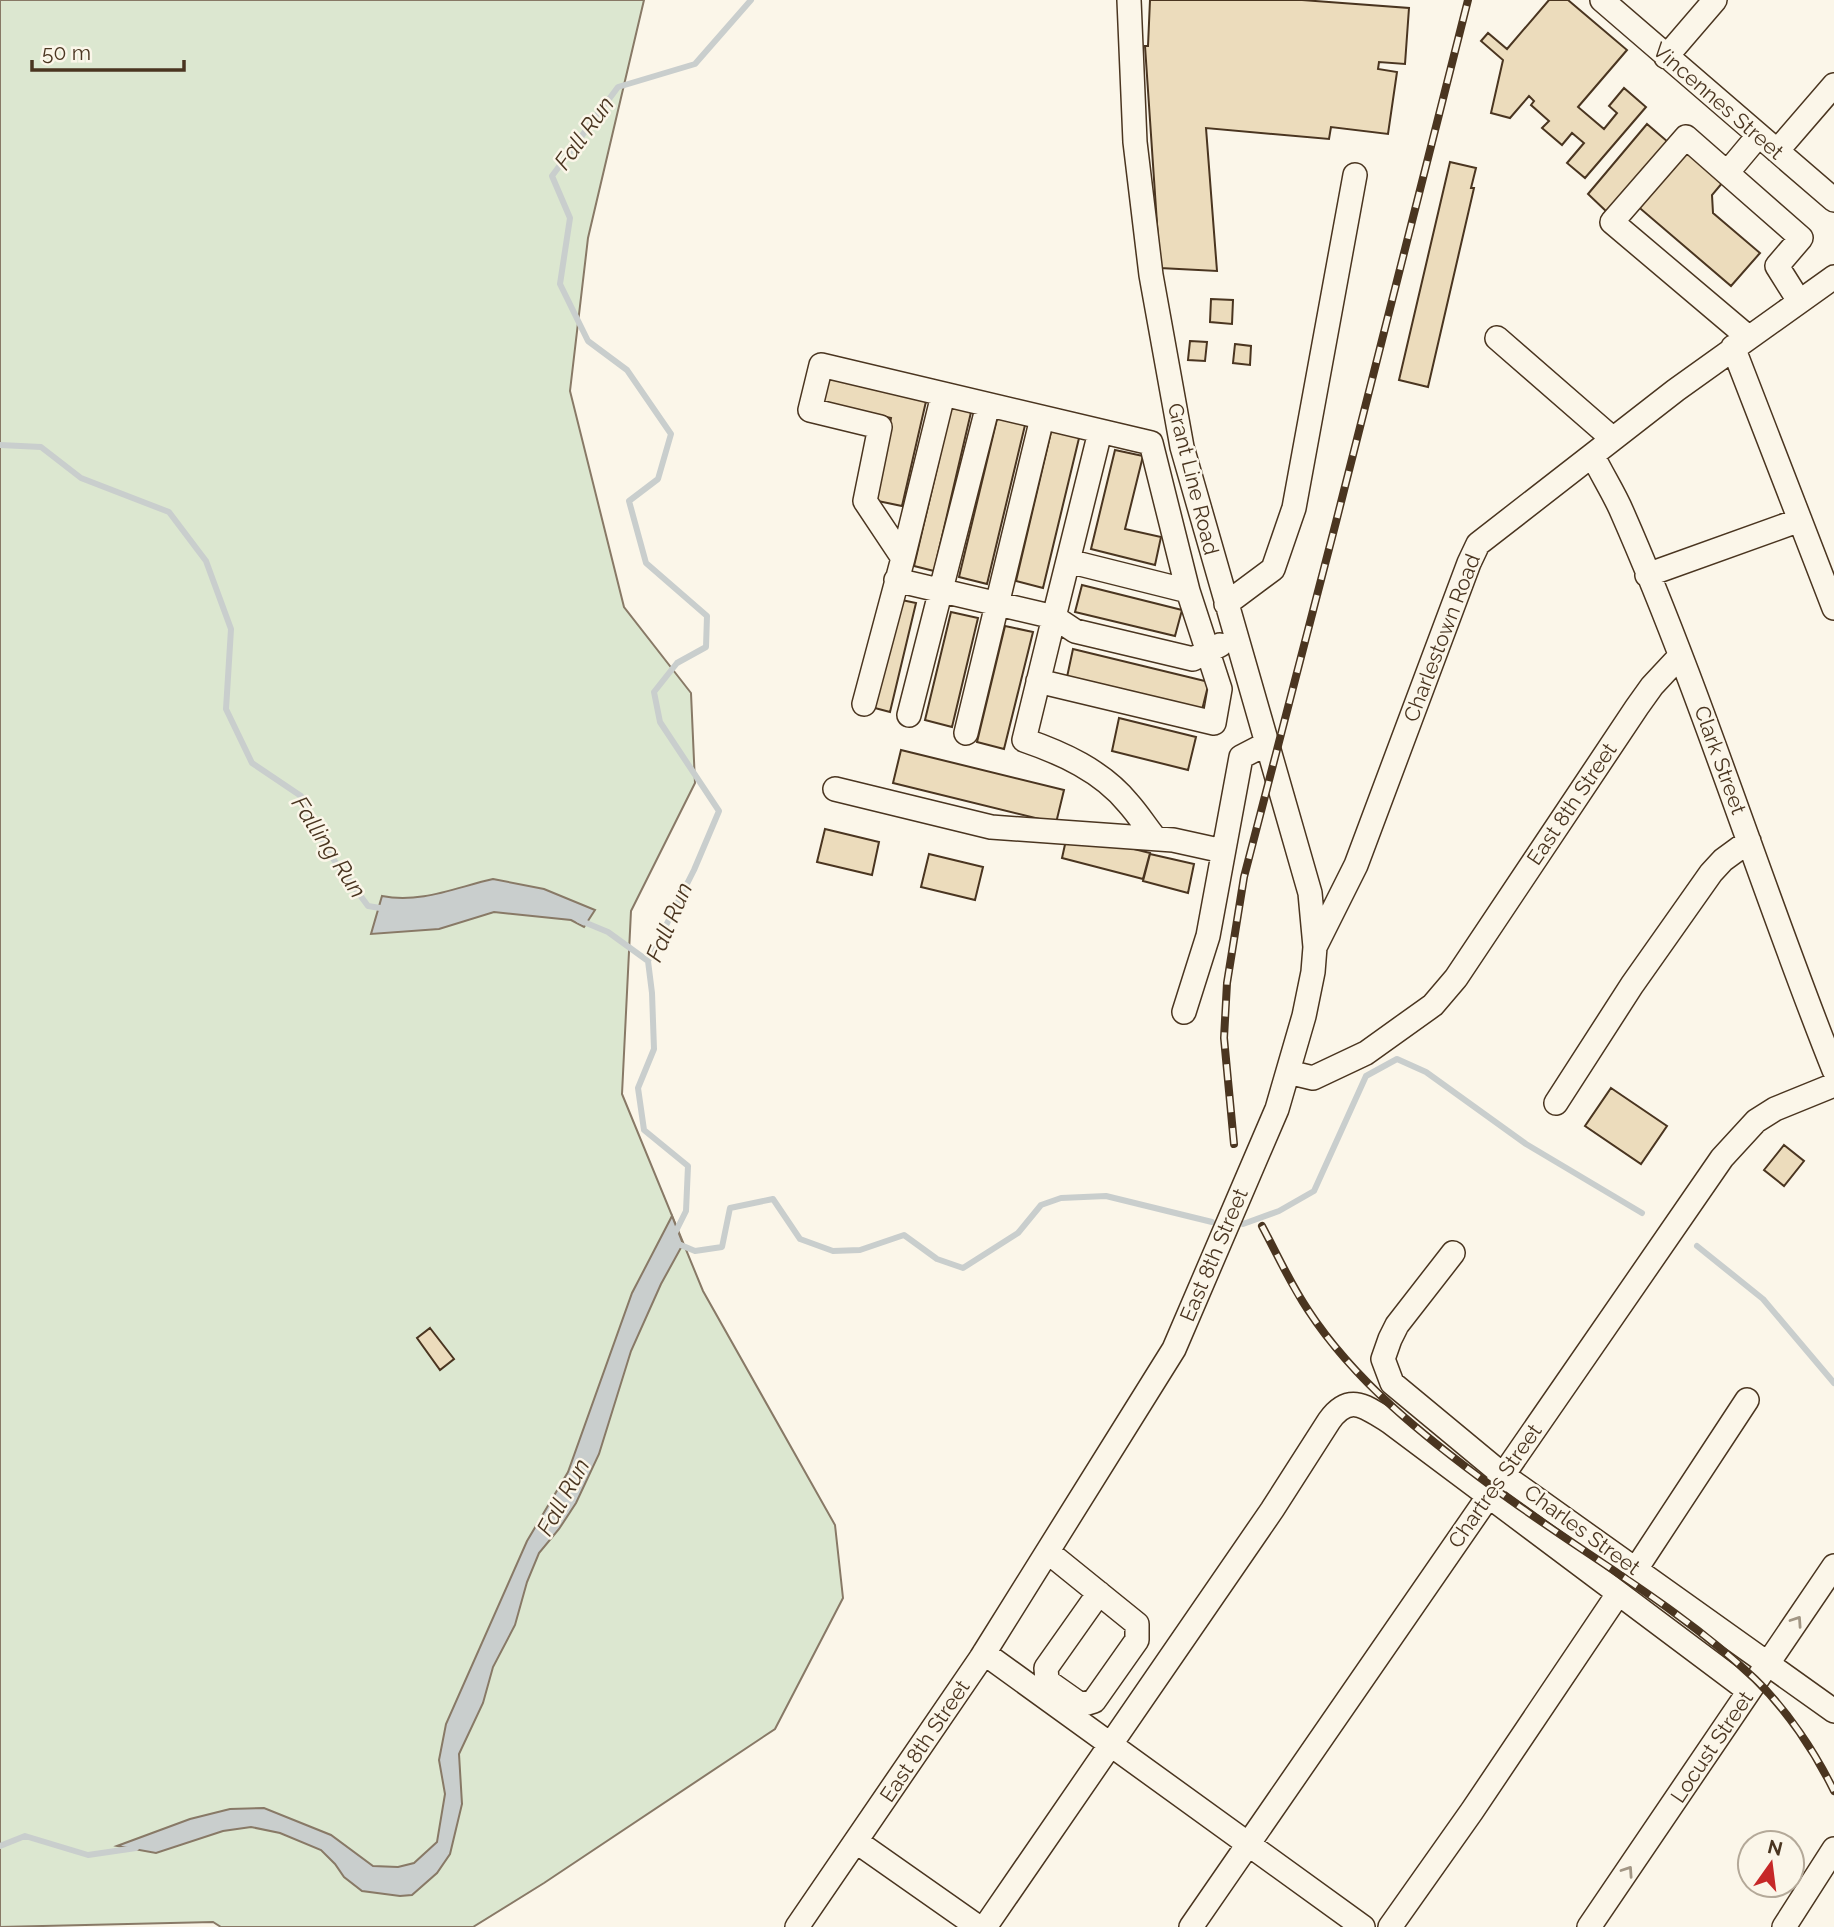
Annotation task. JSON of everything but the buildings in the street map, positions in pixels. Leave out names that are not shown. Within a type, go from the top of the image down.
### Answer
[{"type":"street","name":"Grant Line Road","points":[[1129,0],[1135,142],[1156,309],[1182,447],[1310,892],[1315,947]]},
{"type":"street","name":"Vincennes Street","points":[[1602,0],[1834,201]]},
{"type":"street","points":[[1667,57],[1715,0]]},
{"type":"street","points":[[1777,151],[1834,85]]},
{"type":"street","points":[[1727,173],[1758,136]]},
{"type":"street","points":[[1799,301],[1777,266],[1801,238],[1686,137],[1612,222],[1741,342],[1800,520],[1834,608]]},
{"type":"street","points":[[1226,604],[1273,569],[1294,508],[1354,175]]},
{"type":"street","name":"Charlestown Road","points":[[1288,1072],[1310,987],[1315,947],[1356,865],[1473,553],[1485,538],[1613,439],[1741,342],[1834,277]]},
{"type":"street","points":[[1497,338],[1613,439]]},
{"type":"street","points":[[1038,681],[1214,723],[1220,689],[1207,652],[1188,591],[1151,443],[821,365],[810,410],[880,427],[865,501],[900,569],[941,590],[1054,617],[1075,631],[1193,659],[1207,652],[1236,641]]},
{"type":"street","points":[[864,704],[943,394]]},
{"type":"street","points":[[909,715],[988,405]]},
{"type":"street","points":[[965,733],[1042,418]]},
{"type":"street","points":[[1100,432],[1024,740],[1063,754],[1102,779],[1127,801],[1155,838]]},
{"type":"street","name":"Clark Street","points":[[1592,456],[1622,510],[1680,656],[1786,947],[1834,1070]]},
{"type":"street","points":[[1647,575],[1800,520]]},
{"type":"street","points":[[1068,561],[1188,591]]},
{"type":"street","name":"East 8th Street","points":[[797,1927],[984,1653],[1174,1349],[1277,1110],[1288,1072],[1313,1078],[1366,1053],[1433,1005],[1456,978],[1637,707],[1680,656]]},
{"type":"street","points":[[1184,1012],[1208,936],[1241,757],[1266,744]]},
{"type":"street","points":[[835,789],[991,827],[1155,838],[1223,851]]},
{"type":"street","points":[[1556,1103],[1632,985],[1711,873],[1723,860],[1749,841]]},
{"type":"street","name":"Chartres Street","points":[[1191,1927],[1738,1139],[1756,1121],[1775,1109],[1834,1086]]},
{"type":"street","name":"Charles Street","points":[[1452,1253],[1397,1325],[1390,1339],[1384,1359],[1392,1383],[1503,1475],[1834,1711]]},
{"type":"street","points":[[1636,1569],[1748,1400]]},
{"type":"street","points":[[985,1927],[1272,1510],[1338,1408],[1349,1404],[1375,1412],[1749,1691]]},
{"type":"street","points":[[1048,1552],[1099,1593],[1137,1624],[1137,1640],[1094,1701],[1081,1705],[1047,1681],[1046,1668],[1099,1593]]},
{"type":"street","name":"Locust Street","points":[[1589,1927],[1834,1566]]},
{"type":"street","points":[[1390,1927],[1472,1811],[1618,1594]]},
{"type":"street","points":[[984,1653],[1363,1927]]},
{"type":"street","points":[[857,1842],[978,1927]]},
{"type":"street","points":[[1784,1927],[1834,1849]]},
{"type":"green space","points":[[0,0],[644,0],[588,238],[570,391],[624,607],[691,693],[695,783],[631,911],[622,1094],[703,1291],[835,1525],[843,1598],[775,1729],[544,1883],[473,1927],[221,1927],[213,1922],[0,1927]]},
{"type":"water","points":[[493,879],[544,889],[595,910],[584,927],[571,920],[494,912],[439,929],[371,934],[382,896],[410,898],[438,894]]},
{"type":"water","points":[[672,1216],[683,1244],[661,1284],[631,1351],[599,1454],[576,1503],[539,1553],[527,1582],[515,1625],[493,1667],[483,1703],[459,1754],[462,1804],[450,1854],[437,1873],[412,1895],[362,1891],[344,1877],[321,1850],[280,1833],[251,1827],[223,1831],[156,1853],[117,1846],[190,1819],[230,1809],[264,1808],[331,1835],[373,1866],[398,1867],[414,1863],[437,1842],[445,1794],[439,1760],[446,1724],[527,1541],[568,1472],[632,1293]]},
{"type":"waterway","name":"Fall Run","points":[[674,1235],[686,1211],[688,1166],[644,1130],[638,1088],[654,1049],[648,961],[694,870],[719,811],[660,722],[654,692],[677,663],[706,647],[707,616],[646,563],[629,501],[658,479],[671,434],[627,370],[588,341],[560,284],[570,218],[552,176],[618,87],[695,64],[751,0]]},
{"type":"waterway","name":"Falling Run","points":[[0,445],[41,447],[81,478],[169,512],[206,561],[231,629],[226,709],[252,763],[301,796],[328,852],[368,906],[386,909]]},
{"type":"waterway","name":"Falling Run","points":[[579,920],[608,932],[648,961]]},
{"type":"waterway","points":[[1243,1224],[1279,1211],[1314,1191],[1366,1076],[1397,1059],[1426,1072],[1526,1144],[1642,1213]]},
{"type":"waterway","points":[[676,1243],[695,1251],[722,1247],[730,1208],[773,1199],[800,1239],[833,1251],[860,1250],[904,1235],[937,1259],[963,1268],[1018,1233],[1041,1205],[1061,1198],[1106,1196],[1212,1222]]},
{"type":"waterway","points":[[1697,1246],[1763,1299],[1834,1383]]},
{"type":"waterway","name":"Fall Run","points":[[0,1846],[25,1836],[88,1855],[136,1848]]},
{"type":"railway","points":[[1234,1144],[1224,1038],[1227,983],[1244,877],[1468,0]]},
{"type":"railway","points":[[1262,1226],[1308,1310],[1347,1361],[1370,1385],[1418,1429],[1468,1469],[1661,1603],[1725,1652],[1767,1691],[1789,1718],[1818,1761],[1834,1791]]}]
